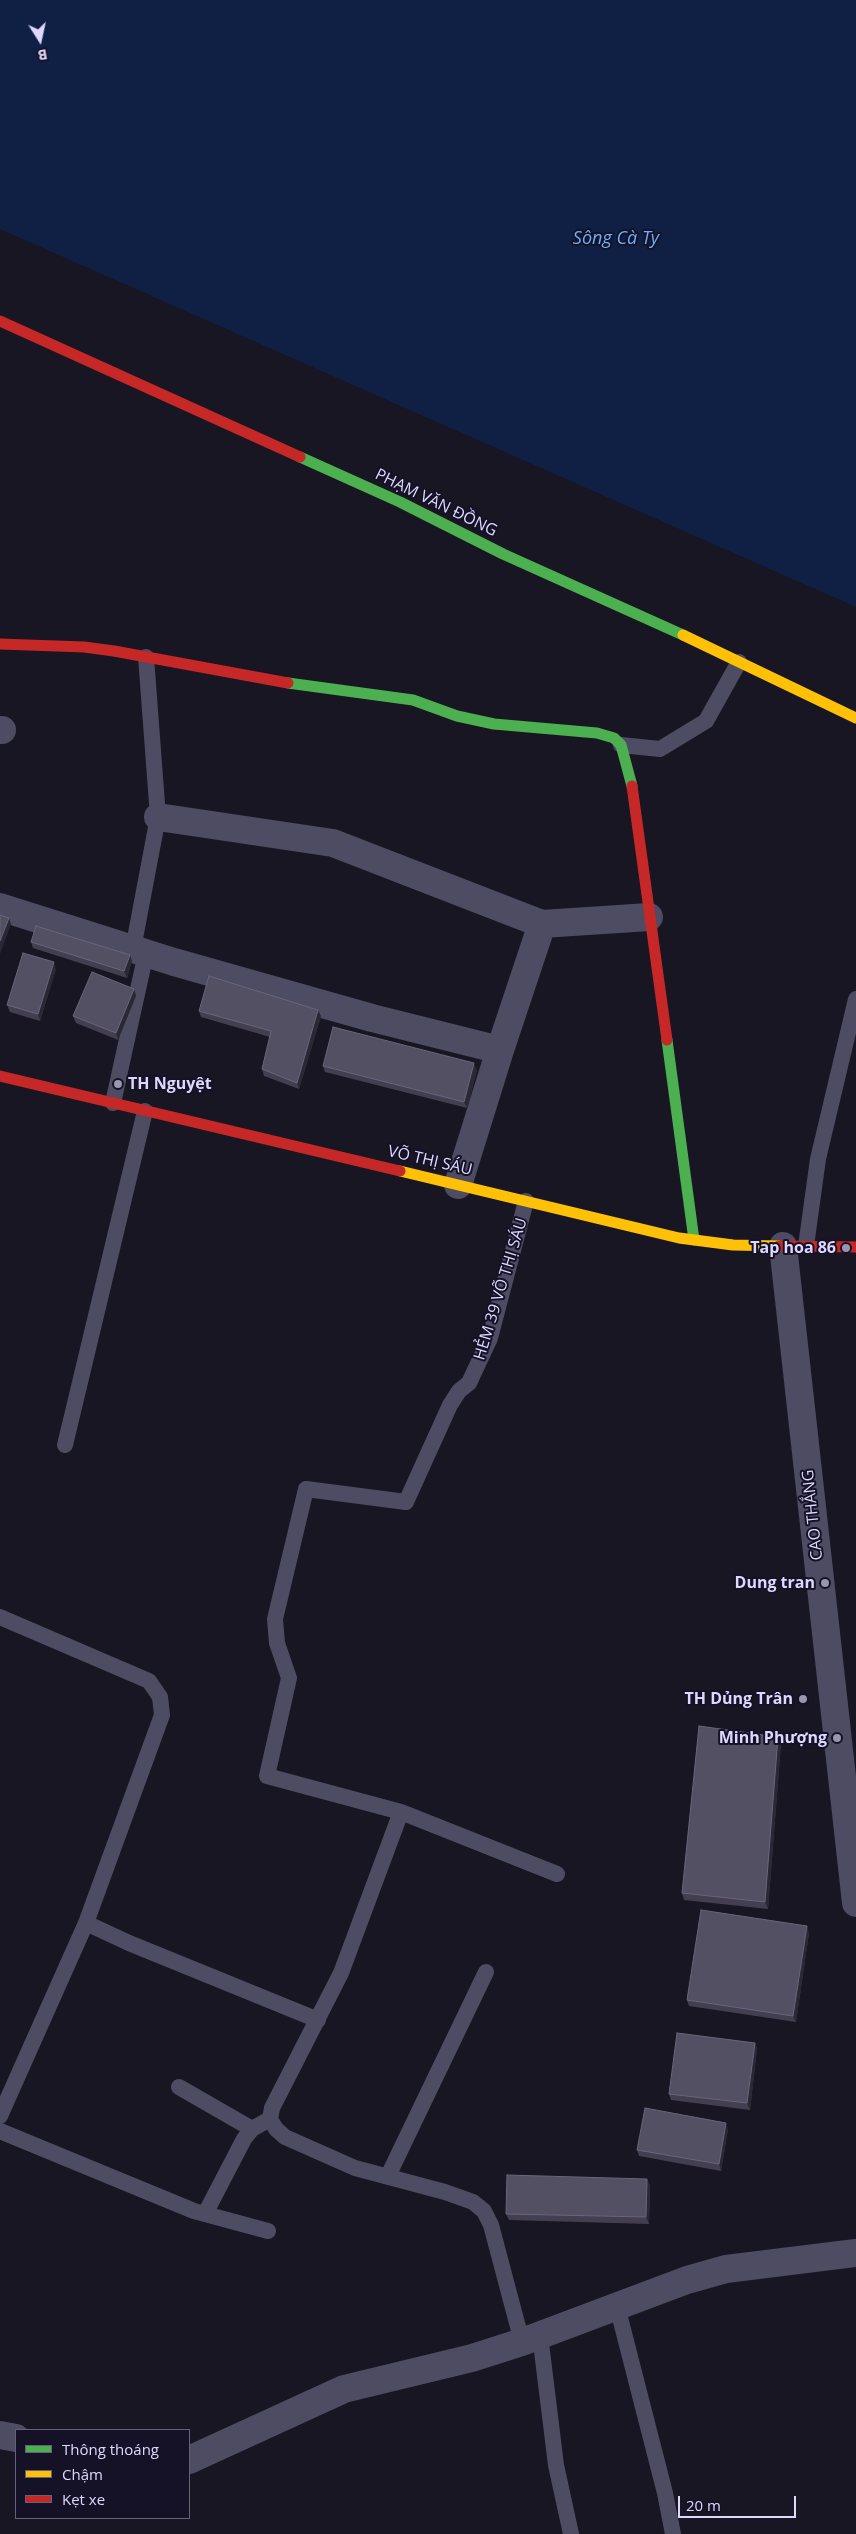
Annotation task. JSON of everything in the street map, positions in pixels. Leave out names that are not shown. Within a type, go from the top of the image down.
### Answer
[{"type":"street","name":"PHẠM VĂN ĐỒNG","points":[[0,321],[400,502],[503,554],[629,609],[856,718]]},
{"type":"street","points":[[0,644],[84,647],[266,680],[413,700],[457,716],[494,724],[597,733],[614,738],[622,745],[630,774],[694,1240]]},
{"type":"street","points":[[158,816],[332,843],[542,924],[649,917]]},
{"type":"street","points":[[0,907],[140,951],[372,1018],[500,1050]]},
{"type":"street","points":[[458,1185],[542,924]]},
{"type":"street","name":"VÕ THỊ SÁU","points":[[0,1076],[694,1240],[733,1245],[856,1247]]},
{"type":"street","name":"CAO THẮNG","points":[[794,1246],[851,1819],[856,1903]]},
{"type":"street","points":[[190,2460],[344,2389],[472,2358],[687,2280],[726,2270],[856,2253]]},
{"type":"street","points":[[0,2435],[15,2438]]},
{"type":"lane","points":[[113,1103],[140,951],[158,816],[146,657]]},
{"type":"lane","points":[[622,745],[660,749],[706,720],[739,662]]},
{"type":"lane","points":[[794,1246],[818,1159],[856,999]]},
{"type":"lane","points":[[65,1445],[145,1111]]},
{"type":"lane","name":"HẺM 39 VÕ THỊ SÁU","points":[[401,1812],[267,1776],[289,1678],[277,1643],[275,1619],[306,1489],[406,1502],[450,1405],[459,1391],[470,1383],[490,1338],[526,1201]]},
{"type":"lane","points":[[0,1617],[149,1682],[160,1697],[162,1715],[86,1923],[0,2116]]},
{"type":"lane","points":[[557,1874],[401,1812],[341,1973],[272,2108],[270,2119],[276,2129],[285,2137],[355,2168],[473,2202],[484,2212],[491,2226],[531,2338],[571,2534]]},
{"type":"lane","points":[[86,1923],[129,1943],[318,2020]]},
{"type":"lane","points":[[388,2176],[486,1972]]},
{"type":"lane","points":[[179,2087],[252,2129]]},
{"type":"lane","points":[[204,2214],[252,2129],[270,2119]]},
{"type":"lane","points":[[0,2131],[204,2214],[268,2231]]},
{"type":"lane","points":[[617,2306],[665,2493],[673,2534]]},
{"type":"water","name":"Sông Cà Ty","points":[[0,0],[856,0],[856,607],[0,229]]},
{"type":"building","points":[[0,915],[9,918],[0,941]]},
{"type":"building","points":[[36,926],[130,955],[124,971],[31,942]]},
{"type":"building","points":[[23,953],[54,962],[38,1014],[7,1005]]},
{"type":"building","points":[[92,972],[134,989],[116,1033],[73,1016]]},
{"type":"building","points":[[209,976],[318,1010],[297,1083],[262,1069],[271,1031],[199,1011]]},
{"type":"building","points":[[333,1027],[474,1063],[464,1102],[323,1066]]},
{"type":"building","points":[[699,1726],[778,1737],[765,1902],[682,1893]]},
{"type":"building","points":[[701,1910],[807,1926],[793,2016],[687,2000]]},
{"type":"building","points":[[677,2033],[755,2043],[747,2103],[669,2094]]},
{"type":"building","points":[[645,2108],[726,2123],[719,2164],[637,2150]]},
{"type":"building","points":[[507,2175],[647,2179],[646,2217],[506,2214]]},
{"type":"traffic: fast","points":[[300,457],[400,502],[503,554],[683,635]]},
{"type":"traffic: fast","points":[[288,683],[413,700],[457,716],[494,724],[597,733],[614,738],[621,745],[632,786]]},
{"type":"traffic: fast","points":[[667,1040],[694,1240]]},
{"type":"traffic: slow","points":[[683,635],[856,718]]},
{"type":"traffic: slow","points":[[400,1171],[679,1238],[733,1245],[779,1246]]},
{"type":"traffic: jam","points":[[0,321],[300,457]]},
{"type":"traffic: jam","points":[[0,644],[84,647],[114,651],[288,683]]},
{"type":"traffic: jam","points":[[632,786],[667,1040]]},
{"type":"traffic: jam","points":[[0,1076],[400,1171]]},
{"type":"traffic: jam","points":[[779,1246],[856,1247]]},
{"type":"place","name":"TH Nguyệt","points":[[118,1084]]},
{"type":"place","name":"Tap hoa 86","points":[[846,1248]]},
{"type":"place","name":"Dung tran","points":[[825,1583]]},
{"type":"place","name":"TH Dủng Trân","points":[[803,1699]]},
{"type":"place","name":"Minh Phượng","points":[[837,1738]]}]
